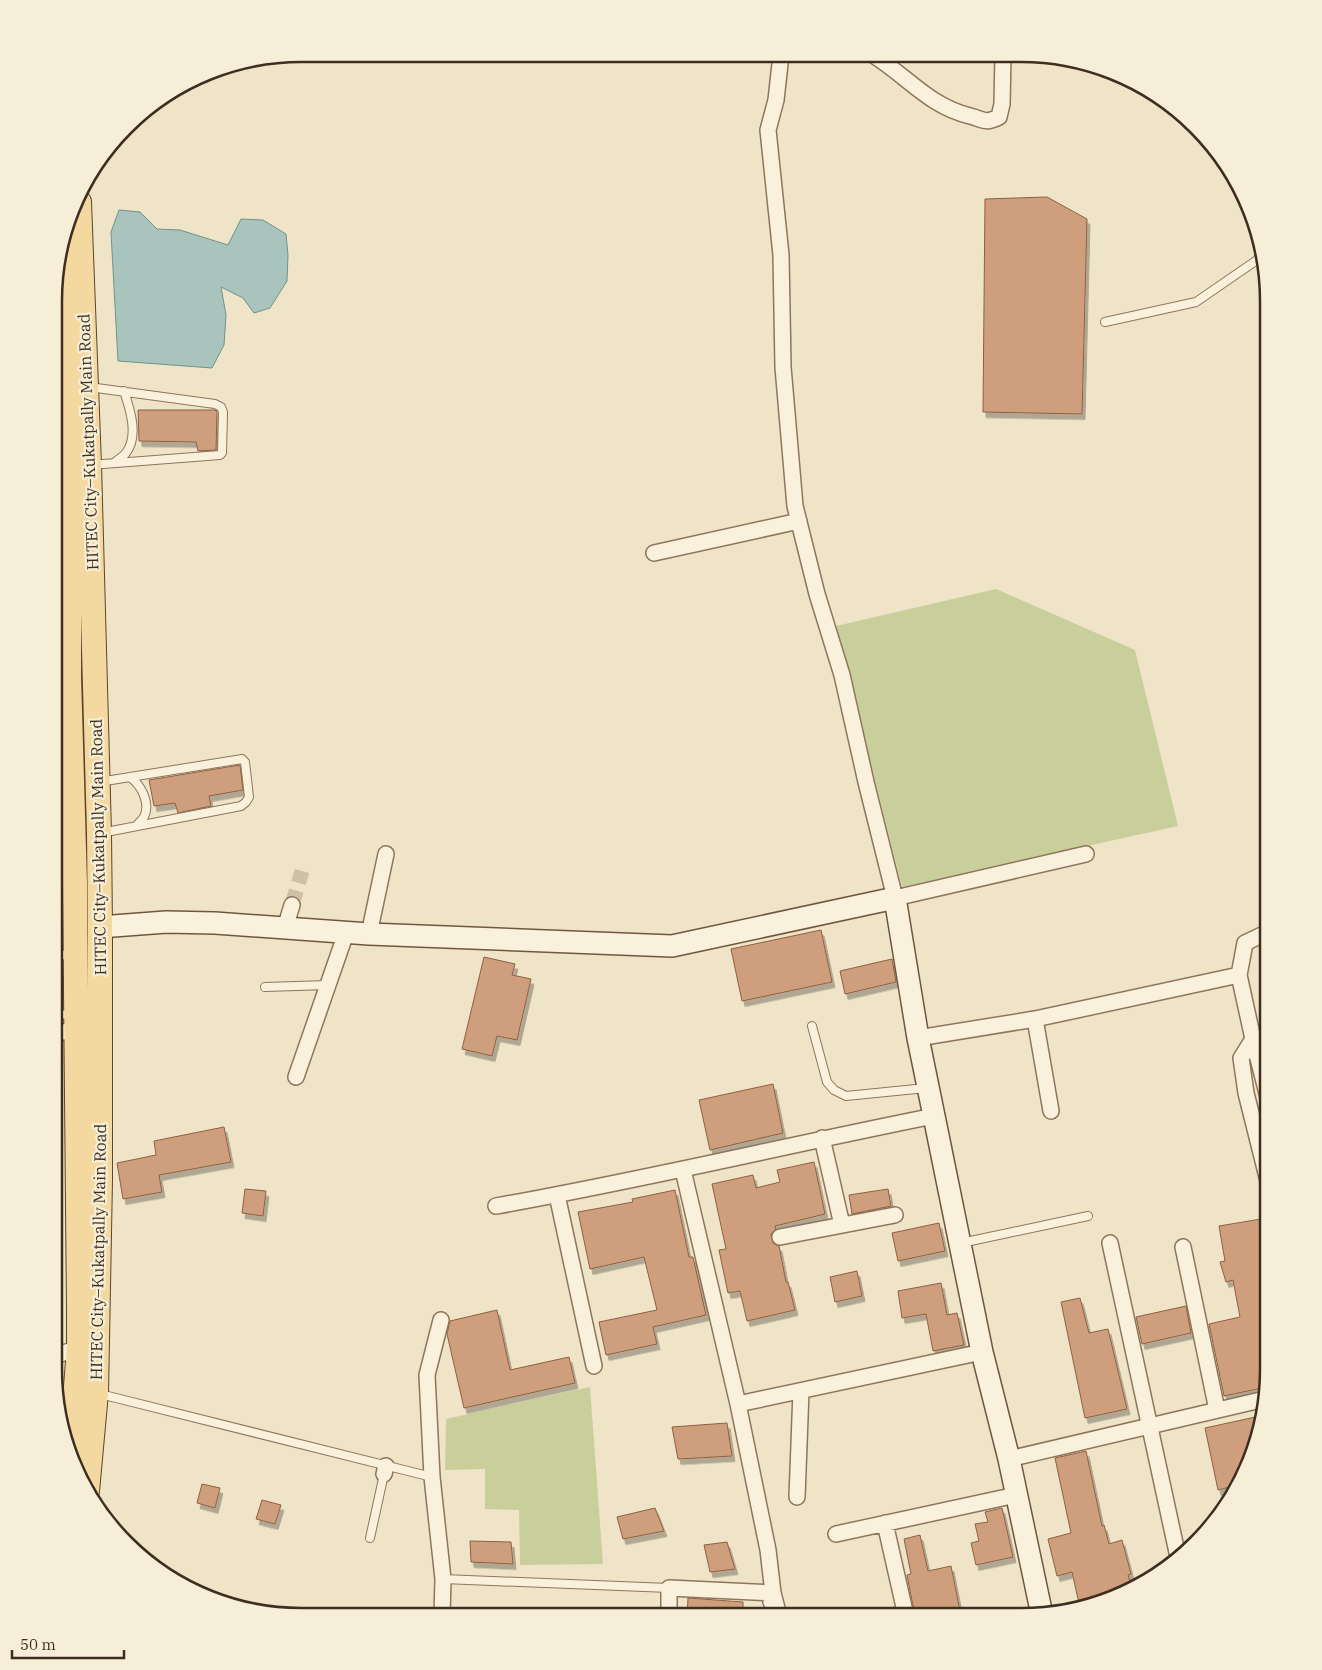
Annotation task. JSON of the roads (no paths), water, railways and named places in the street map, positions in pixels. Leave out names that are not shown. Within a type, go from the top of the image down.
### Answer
[{"type":"main road","name":"HITEC City–Kukatpally Main Road","points":[[80,214],[87,387],[100,927],[100,1180],[96,1393],[88,1476]]},
{"type":"main road","name":"HITEC City–Kukatpally Main Road","points":[[62,568],[65,1023],[79,1348],[72,1433]]},
{"type":"street","points":[[780,62],[776,100],[768,130],[781,255],[784,377],[795,506],[818,594],[842,674],[868,791],[895,898],[918,1038],[982,1352],[1008,1459],[1040,1606]]},
{"type":"street","points":[[884,62],[899,72],[923,94],[946,108],[958,114],[988,122],[999,117],[1002,104],[1002,62]]},
{"type":"street","points":[[654,553],[799,521]]},
{"type":"street","points":[[368,934],[386,854]]},
{"type":"street","points":[[100,927],[166,922],[215,923],[368,934],[672,946],[895,898],[1086,854]]},
{"type":"street","points":[[285,928],[292,905]]},
{"type":"street","points":[[296,1077],[346,932]]},
{"type":"street","points":[[1260,936],[1245,943],[1239,975],[1260,1066]]},
{"type":"street","points":[[918,1038],[1035,1019],[1239,975]]},
{"type":"street","points":[[1035,1019],[1051,1111]]},
{"type":"street","points":[[1253,1039],[1241,1058],[1246,1092],[1260,1149]]},
{"type":"street","points":[[496,1206],[683,1170],[822,1138],[934,1116]]},
{"type":"street","points":[[822,1138],[842,1225]]},
{"type":"street","points":[[683,1170],[738,1404],[768,1550],[777,1608]]},
{"type":"street","points":[[557,1195],[594,1366]]},
{"type":"street","points":[[780,1237],[896,1215]]},
{"type":"street","points":[[1110,1243],[1176,1549]]},
{"type":"street","points":[[1183,1247],[1217,1410]]},
{"type":"street","points":[[441,1320],[427,1374],[432,1478],[443,1579],[442,1608]]},
{"type":"street","points":[[62,1353],[79,1348]]},
{"type":"street","points":[[738,1404],[982,1352]]},
{"type":"street","points":[[797,1497],[801,1391]]},
{"type":"street","points":[[1008,1459],[1257,1401]]},
{"type":"street","points":[[836,1534],[1016,1495]]},
{"type":"street","points":[[885,1524],[904,1608]]},
{"type":"street","points":[[669,1608],[669,1588],[774,1593]]},
{"type":"street","points":[[770,1608],[774,1593]]},
{"type":"lane","points":[[1105,322],[1196,302],[1256,260]]},
{"type":"lane","points":[[87,387],[215,404],[221,407],[223,412],[222,453],[217,456],[89,465]]},
{"type":"lane","points":[[113,464],[126,453],[132,438],[131,410],[124,391]]},
{"type":"lane","points":[[98,783],[242,759],[245,762],[249,797],[241,806],[99,834]]},
{"type":"lane","points":[[130,777],[138,783],[143,792],[145,804],[145,816],[136,826]]},
{"type":"lane","points":[[265,987],[328,985]]},
{"type":"lane","points":[[812,1026],[827,1082],[834,1090],[846,1096],[928,1088]]},
{"type":"lane","points":[[961,1243],[1088,1216]]},
{"type":"lane","points":[[96,1393],[385,1470],[432,1478]]},
{"type":"lane","points":[[370,1538],[385,1470]]},
{"type":"lane","points":[[443,1579],[669,1588]]},
{"type":"water","points":[[119,210],[140,212],[157,229],[180,230],[228,245],[241,219],[263,220],[286,234],[288,255],[287,281],[270,308],[254,313],[243,298],[221,287],[226,315],[224,345],[212,368],[118,361],[111,232]]},
{"type":"tunnel","points":[[292,905],[302,871]]}]
